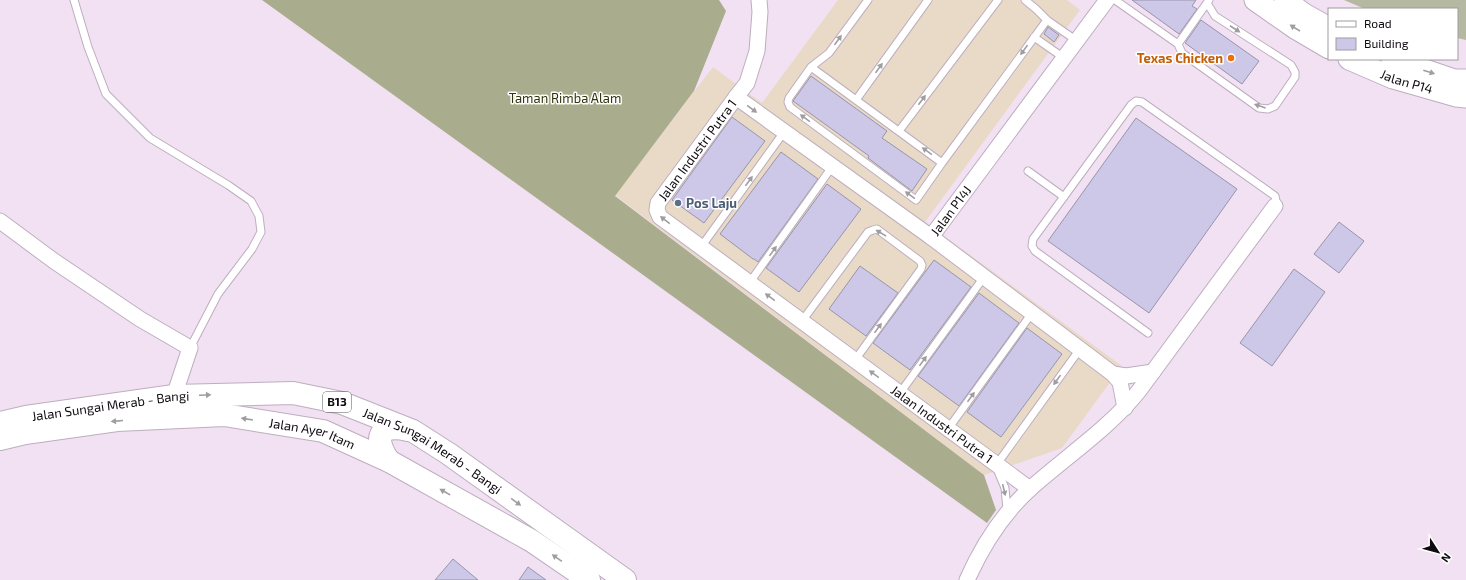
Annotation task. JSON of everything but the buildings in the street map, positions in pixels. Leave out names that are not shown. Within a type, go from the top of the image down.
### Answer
[{"type":"main road","points":[[1255,0],[1295,28],[1328,47]]},
{"type":"main road","points":[[1284,0],[1304,14],[1328,27]]},
{"type":"main road","name":"Jalan P14","points":[[1351,60],[1393,78],[1456,96],[1466,97]]},
{"type":"main road","name":"Jalan P14","points":[[1395,60],[1454,80],[1466,80]]},
{"type":"main road","name":"Jalan Sungai Merab - Bangi","points":[[0,423],[26,417],[174,396],[293,393],[342,403],[413,431],[449,454],[625,580]]},
{"type":"main road","points":[[324,431],[341,434],[347,432],[352,427],[355,422],[355,414],[351,408],[342,403]]},
{"type":"main road","name":"Jalan Ayer Itam","points":[[0,439],[25,433],[117,420],[224,415],[324,431],[389,461],[532,541],[589,580]]},
{"type":"main road","points":[[389,461],[381,447],[381,434],[391,427],[398,427],[413,431]]},
{"type":"street","points":[[736,98],[747,83],[756,51],[760,12],[759,0]]},
{"type":"street","name":"Jalan P14J","points":[[1107,0],[930,237],[1113,374],[1120,382],[1125,408]]},
{"type":"street","name":"Jalan Industri Putra 1","points":[[930,237],[736,98],[658,203],[657,210],[660,217],[1030,489]]},
{"type":"street","points":[[967,580],[992,531],[1007,512],[1030,489],[1125,408],[1275,206]]},
{"type":"street","points":[[0,221],[54,261],[140,319],[190,348],[174,396]]},
{"type":"street","points":[[1113,374],[1126,376],[1153,372]]},
{"type":"lane","points":[[74,0],[88,47],[106,94],[150,138],[251,201],[259,216],[261,232],[252,249],[218,294],[190,348]]},
{"type":"lane","points":[[868,0],[829,53],[811,67],[789,98],[788,102],[790,107],[916,200],[1046,20]]},
{"type":"lane","points":[[856,100],[928,0]]},
{"type":"lane","points":[[899,131],[998,0]]},
{"type":"lane","points":[[1025,0],[1036,8],[1046,20],[1077,41]]},
{"type":"lane","points":[[1115,0],[1178,44],[1182,53],[1259,108],[1274,106],[1294,77],[1295,72],[1291,66],[1215,16],[1208,2],[1178,44]]},
{"type":"lane","points":[[1034,37],[1064,58]]},
{"type":"lane","points":[[811,67],[942,163]]},
{"type":"lane","points":[[1148,333],[1035,251],[1032,246],[1033,239],[1131,105],[1136,101],[1142,102],[1270,192],[1276,201],[1275,206]]},
{"type":"lane","points":[[701,246],[784,132]]},
{"type":"lane","points":[[750,282],[832,167]]},
{"type":"lane","points":[[1028,172],[1064,196]]},
{"type":"lane","points":[[802,321],[868,232],[877,230],[914,256],[920,261],[922,265],[921,269],[855,360]]},
{"type":"lane","points":[[900,393],[984,277]]},
{"type":"lane","points":[[948,429],[1032,313]]},
{"type":"lane","points":[[1007,512],[1005,488],[997,469],[997,464],[1080,349]]},
{"type":"shaded area","points":[[838,0],[1067,0],[1080,10],[925,222],[1122,366],[1062,448],[984,475],[615,195],[713,67],[762,103]]},
{"type":"green space","name":"Taman Rimba Alam","points":[[262,0],[719,0],[726,11],[694,91],[615,196],[984,475],[996,510],[987,523]]},
{"type":"green space","points":[[1344,0],[1466,0],[1466,40],[1458,38],[1458,8],[1363,8]]},
{"type":"place","name":"Texas Chicken","points":[[1231,58]]},
{"type":"place","name":"Pos Laju","points":[[678,203]]}]
